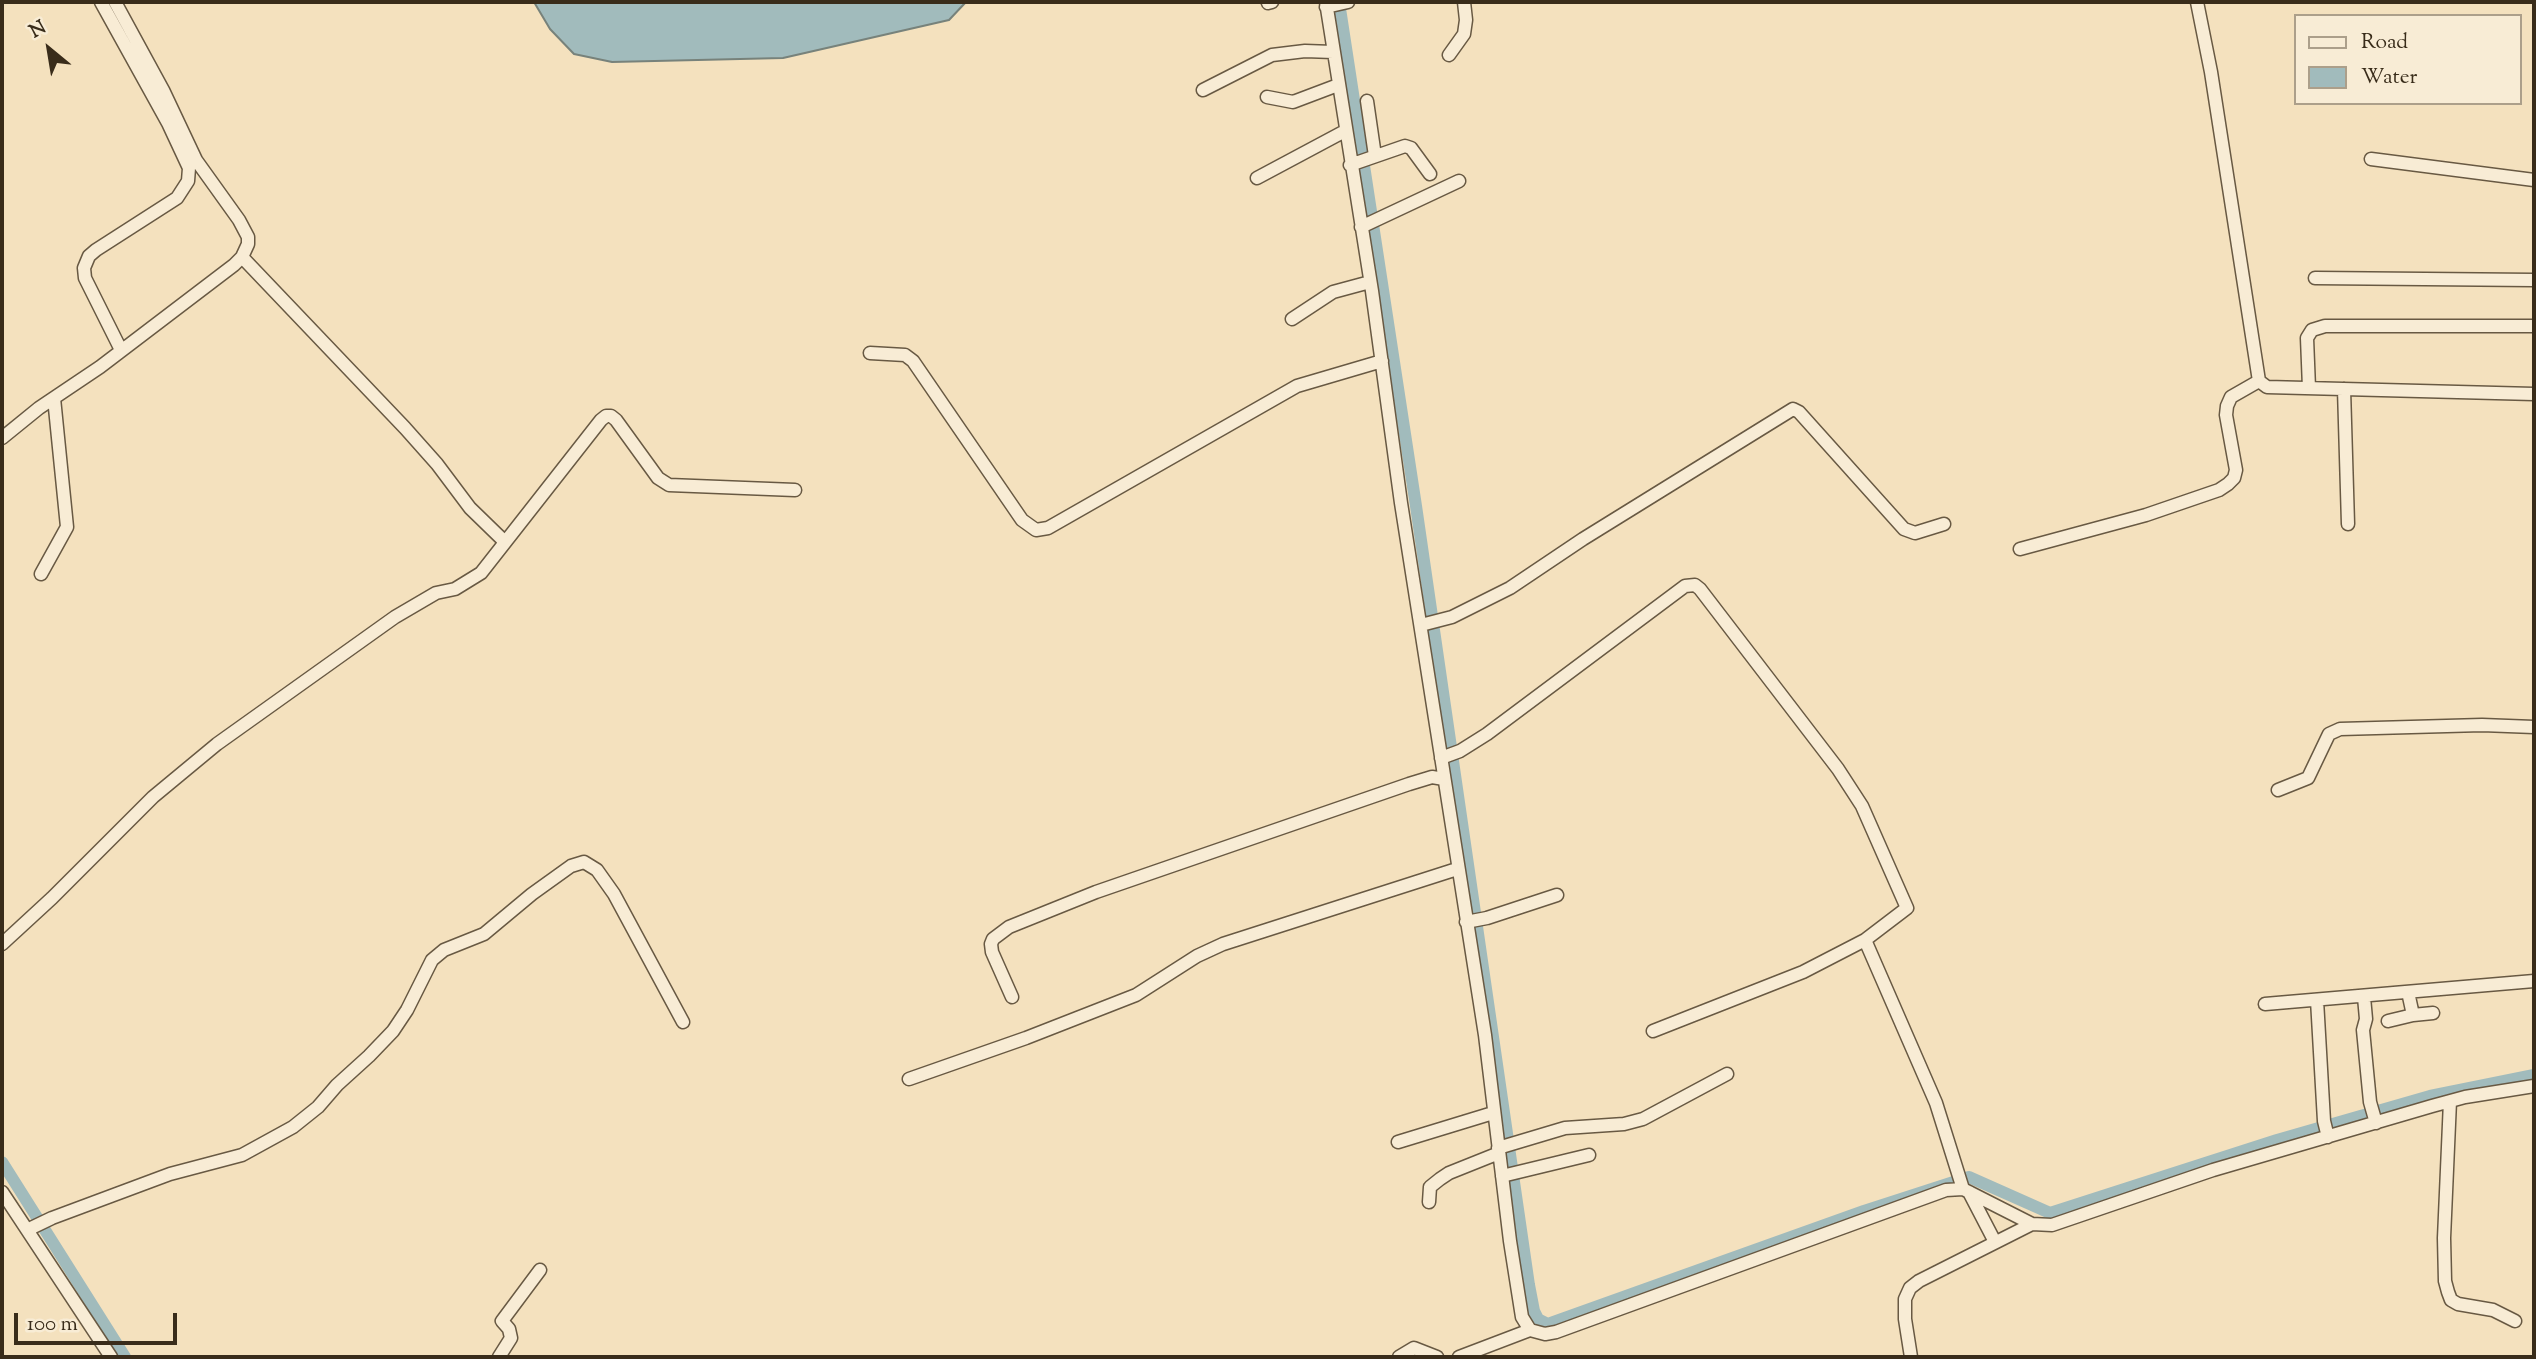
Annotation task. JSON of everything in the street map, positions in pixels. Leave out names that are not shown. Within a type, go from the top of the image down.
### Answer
[{"type":"street","points":[[101,2],[168,123],[188,168],[188,181],[177,198],[96,250],[89,256],[84,268],[85,278],[121,350]]},
{"type":"street","points":[[2,438],[242,257],[248,244],[248,237],[239,220],[196,160],[163,90],[115,2]]},
{"type":"street","points":[[1449,55],[1464,34],[1464,2]]},
{"type":"street","points":[[2197,2],[2211,72],[2255,370],[2259,381],[2267,387],[2534,394]]},
{"type":"street","points":[[1336,4],[1333,51],[1382,361],[1401,503],[1428,624],[1449,755],[1444,779],[1457,869],[1469,921],[1493,1113],[1504,1148],[1502,1176],[1522,1317],[1530,1330]]},
{"type":"street","points":[[1203,90],[1272,55],[1333,51]]},
{"type":"street","points":[[1267,97],[1293,102],[1338,85]]},
{"type":"street","points":[[1367,101],[1375,156]]},
{"type":"street","points":[[1257,178],[1345,131]]},
{"type":"street","points":[[1350,165],[1395,148],[1411,148],[1430,174]]},
{"type":"street","points":[[2371,159],[2534,180]]},
{"type":"street","points":[[1361,227],[1459,181]]},
{"type":"street","points":[[242,257],[405,428],[437,464],[470,508],[505,542]]},
{"type":"street","points":[[2315,278],[2534,280]]},
{"type":"street","points":[[1292,319],[1334,292],[1370,282]]},
{"type":"street","points":[[2309,388],[2307,338],[2312,330],[2325,326],[2534,327]]},
{"type":"street","points":[[870,352],[905,355],[913,361],[1022,520],[1036,530],[1048,528],[1297,386],[1382,361]]},
{"type":"street","points":[[2020,549],[2146,514],[2219,490],[2228,484],[2234,478],[2236,470],[2227,406],[2231,397],[2242,388],[2259,381]]},
{"type":"street","points":[[2344,388],[2348,524]]},
{"type":"street","points":[[41,574],[67,527],[54,398]]},
{"type":"street","points":[[1428,624],[1451,617],[1510,588],[1583,539],[1793,409],[1799,412],[1904,529],[1916,533],[1944,524]]},
{"type":"street","points":[[2,944],[153,797],[217,744],[395,617],[436,593],[455,589],[481,573],[606,416],[611,416],[616,421],[658,478],[669,485],[796,490]]},
{"type":"street","points":[[1449,755],[1488,734],[1685,586],[1695,585],[1838,769],[1862,806],[1877,836],[1907,908],[1865,940],[1803,972],[1653,1031]]},
{"type":"street","points":[[2278,790],[2308,778],[2329,734],[2340,729],[2482,725],[2534,727]]},
{"type":"street","points":[[1012,997],[991,944],[993,939],[1009,927],[1096,892],[1409,783],[1432,777],[1444,779]]},
{"type":"street","points":[[31,1228],[178,1172],[242,1155],[293,1127],[318,1107],[393,1031],[407,1010],[432,960],[444,950],[484,934],[571,866],[584,862],[597,870],[614,894],[683,1022]]},
{"type":"street","points":[[909,1079],[1026,1038],[1136,995],[1223,944],[1457,869]]},
{"type":"street","points":[[1469,921],[1487,918],[1557,895]]},
{"type":"street","points":[[1865,940],[1936,1103],[1962,1183],[1995,1242]]},
{"type":"street","points":[[2265,1004],[2534,981]]},
{"type":"street","points":[[2408,992],[2413,1015]]},
{"type":"street","points":[[2364,996],[2370,1102],[2375,1119]]},
{"type":"street","points":[[2317,1000],[2326,1129]]},
{"type":"street","points":[[2388,1021],[2433,1013]]},
{"type":"street","points":[[1429,1202],[1430,1186],[1449,1172],[1504,1148],[1565,1128],[1624,1124],[1643,1119],[1727,1074]]},
{"type":"street","points":[[1911,1357],[1905,1319],[1905,1299],[1910,1288],[2032,1224],[2052,1224],[2072,1219],[2326,1129],[2450,1101],[2534,1086]]},
{"type":"street","points":[[2450,1101],[2444,1238],[2445,1281],[2448,1292],[2451,1300],[2458,1304],[2493,1310],[2515,1321]]},
{"type":"street","points":[[1398,1142],[1493,1113]]},
{"type":"street","points":[[1502,1176],[1589,1155]]},
{"type":"street","points":[[1962,1183],[2032,1224]]},
{"type":"street","points":[[1459,1357],[1530,1330],[1545,1334],[1556,1332],[1962,1183]]},
{"type":"street","points":[[2,1192],[31,1228],[111,1357]]},
{"type":"street","points":[[499,1357],[510,1338],[509,1329],[502,1321],[540,1270]]},
{"type":"street","points":[[1399,1357],[1414,1348],[1437,1357]]},
{"type":"water","points":[[534,2],[966,2],[949,20],[783,58],[612,62],[574,54],[550,29]]},
{"type":"waterway","points":[[1339,2],[1416,506],[1529,1285],[1538,1319],[1548,1324],[1864,1211],[1969,1177],[2050,1213],[2277,1140],[2430,1096],[2534,1075]]},
{"type":"waterway","points":[[2,1162],[125,1357]]}]
